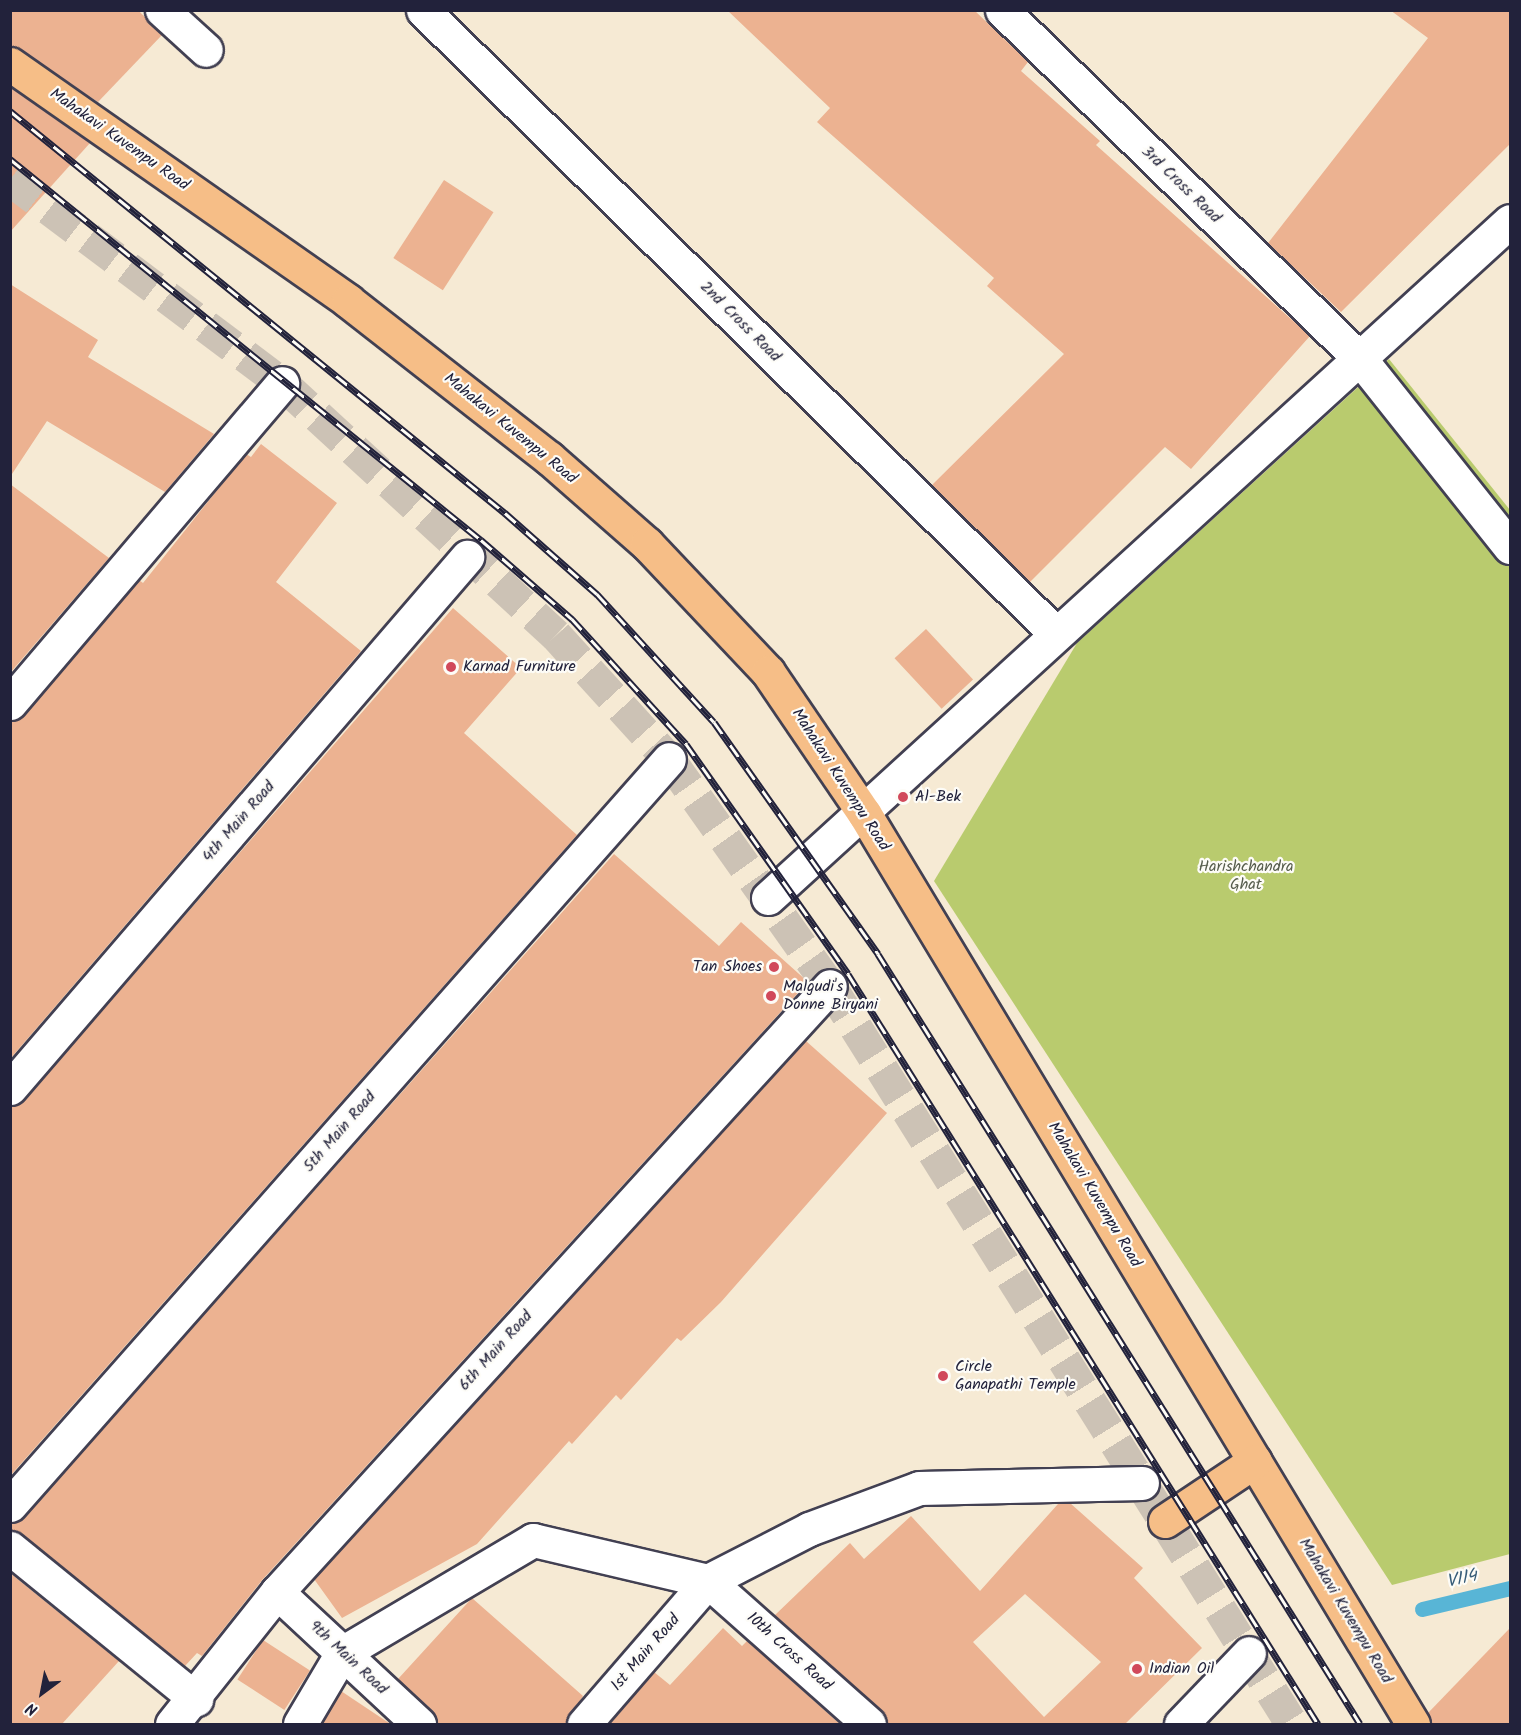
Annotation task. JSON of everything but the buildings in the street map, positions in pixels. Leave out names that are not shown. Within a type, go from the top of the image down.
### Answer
[{"type":"main road","name":"Mahakavi Kuvempu Road","points":[[10,64],[348,301],[549,458],[647,544],[768,672],[864,813],[1413,1725]]},
{"type":"main road","points":[[1165,1521],[1255,1461]]},
{"type":"street","points":[[162,10],[206,50]]},
{"type":"street","name":"2nd Cross Road","points":[[423,10],[1056,634]]},
{"type":"street","name":"3rd Cross Road","points":[[1002,10],[1361,360],[1510,547]]},
{"type":"street","points":[[768,898],[864,813],[1056,634],[1507,232]]},
{"type":"street","points":[[10,703],[282,383]]},
{"type":"street","name":"4th Main Road","points":[[10,1088],[467,556]]},
{"type":"street","name":"5th Main Road","points":[[10,1505],[669,759]]},
{"type":"street","name":"6th Main Road","points":[[172,1725],[196,1699],[277,1592],[830,986]]},
{"type":"street","points":[[300,1725],[342,1653],[532,1540],[708,1581],[809,1529],[919,1488],[1142,1484]]},
{"type":"street","points":[[10,1548],[196,1699]]},
{"type":"street","name":"10th Cross Road","points":[[708,1581],[864,1723]]},
{"type":"street","name":"1st Main Road","points":[[584,1725],[708,1581]]},
{"type":"street","name":"9th Main Road","points":[[277,1592],[419,1725]]},
{"type":"street","points":[[1181,1725],[1249,1653]]},
{"type":"green space","name":"Harishchandra Ghat","points":[[1389,359],[1510,510],[1510,1554],[1392,1585],[934,881],[1077,643]]},
{"type":"waterway","name":"V114","points":[[1422,1609],[1510,1588]]},
{"type":"tunnel","points":[[10,179],[282,383],[556,635],[669,759],[830,986],[1292,1724]]},
{"type":"railway","points":[[10,111],[505,513],[597,594],[714,722],[878,954],[1360,1724]]},
{"type":"railway","points":[[10,159],[481,540],[572,619],[686,744],[848,974],[1318,1724]]},
{"type":"place","name":"Karnad Furniture","points":[[451,667]]},
{"type":"place","name":"Al-Bek","points":[[903,797]]},
{"type":"place","name":"Tan Shoes","points":[[774,967]]},
{"type":"place","name":"Malgudi's Donne Biryani","points":[[771,996]]},
{"type":"place","name":"Circle Ganapathi Temple","points":[[943,1376]]},
{"type":"place","name":"Indian Oil","points":[[1137,1669]]}]
